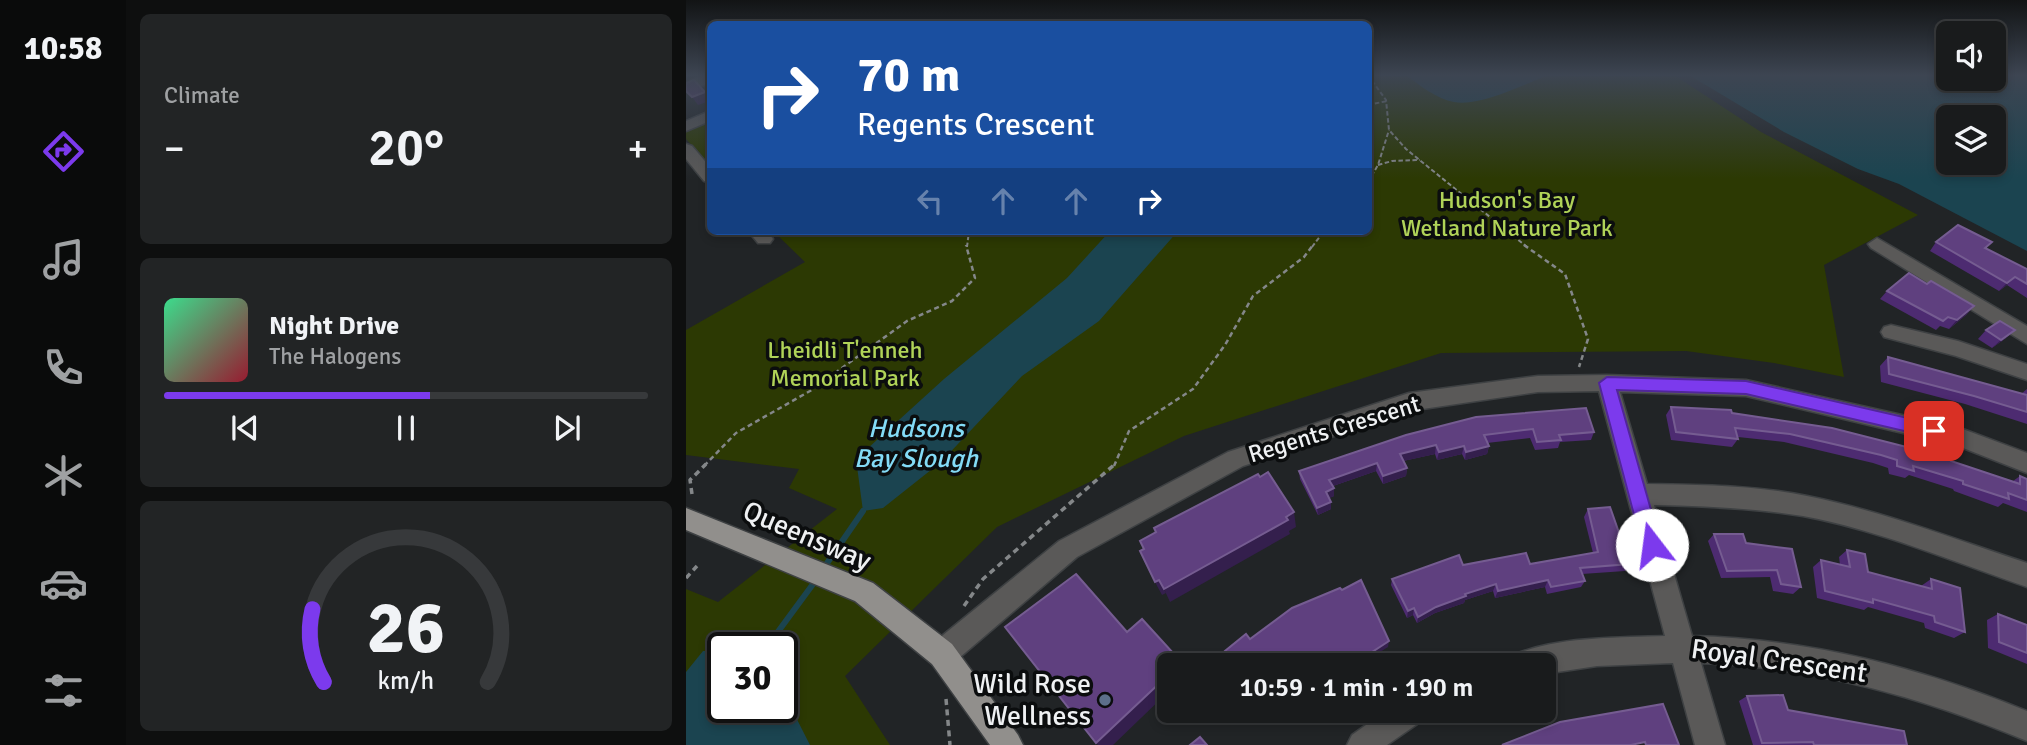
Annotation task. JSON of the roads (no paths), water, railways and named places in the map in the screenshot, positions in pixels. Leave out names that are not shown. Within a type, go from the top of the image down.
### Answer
[{"type":"main road","name":"Queensway","points":[[689,507],[864,592],[942,654],[1008,745]]},
{"type":"street","points":[[686,125],[707,117]]},
{"type":"street","points":[[686,149],[707,174]]},
{"type":"street","points":[[1877,244],[2027,337]]},
{"type":"street","points":[[1891,332],[1958,349],[2027,372]]},
{"type":"street","points":[[1607,383],[1710,745]]},
{"type":"street","name":"Regents Crescent","points":[[942,654],[1069,549],[1236,459],[1409,402],[1538,384],[1746,387],[1960,437],[2027,463]]},
{"type":"street","points":[[1637,494],[1744,497],[1805,506],[1858,518],[2027,575]]},
{"type":"street","name":"Royal Crescent","points":[[1556,656],[1680,647],[1795,657],[1888,675],[1976,703],[2027,726]]},
{"type":"street","points":[[1362,745],[1393,723]]},
{"type":"water","points":[[1747,110],[1936,110],[1936,175],[2006,175],[2006,110],[2027,110],[2027,251],[1899,184],[1858,169],[1784,132]]},
{"type":"water","name":"Hudsons Bay Slough","points":[[1106,235],[1174,235],[1099,321],[1022,376],[941,462],[883,508],[863,511],[856,459],[944,379],[1067,278]]},
{"type":"water","points":[[703,651],[707,651],[707,723],[798,721],[810,745],[686,745],[686,672]]},
{"type":"waterway","name":"Hudsons Bay Slough","points":[[823,569],[863,511]]},
{"type":"waterway","name":"Hudsons Bay Slough","points":[[778,632],[816,580]]},
{"type":"place","name":"Wild Rose Wellness","points":[[1105,700]]},
{"type":"park label","name":"Hudson's Bay Wetland Nature Park","points":[[1507,214]]},
{"type":"park label","name":"Lheidli T'enneh Memorial Park","points":[[845,364]]}]
